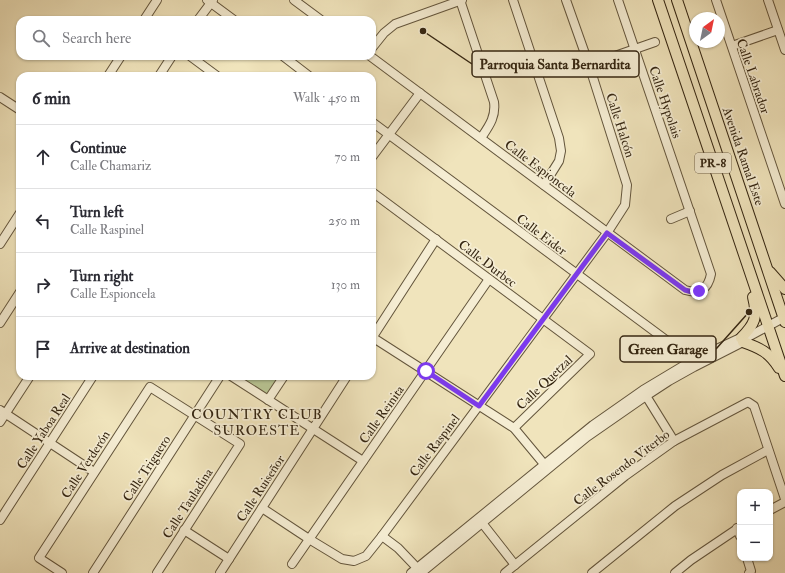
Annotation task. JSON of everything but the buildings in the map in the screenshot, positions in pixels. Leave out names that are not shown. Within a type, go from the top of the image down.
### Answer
[{"type":"main road","name":"PR-8","points":[[658,0],[785,376]]},
{"type":"main road","name":"Avenida Ramal Este","points":[[677,0],[784,319]]},
{"type":"main road","points":[[768,270],[785,289]]},
{"type":"main road","points":[[750,271],[755,317],[752,326],[743,340],[766,352],[785,376]]},
{"type":"street","points":[[147,16],[157,0]]},
{"type":"street","points":[[294,0],[316,16]]},
{"type":"street","points":[[376,43],[384,33],[395,24],[461,0],[495,108],[491,122],[481,138]]},
{"type":"street","points":[[513,0],[559,138],[561,151],[559,161],[544,186]]},
{"type":"street","name":"Calle Halcón","points":[[566,0],[589,65],[627,185],[625,205],[607,233]]},
{"type":"street","name":"Calle Hypolais","points":[[618,0],[711,274],[710,280],[706,286],[699,291]]},
{"type":"street","name":"Calle Labrador","points":[[716,0],[719,12]]},
{"type":"street","points":[[768,0],[785,50]]},
{"type":"street","points":[[201,16],[210,1],[229,16]]},
{"type":"street","name":"Calle Labrador","points":[[725,29],[732,46],[785,204]]},
{"type":"street","points":[[732,46],[778,30]]},
{"type":"street","points":[[589,65],[656,42]]},
{"type":"street","points":[[110,72],[118,60]]},
{"type":"street","points":[[162,72],[169,60]]},
{"type":"street","points":[[195,60],[212,72]]},
{"type":"street","points":[[287,60],[304,72]]},
{"type":"street","name":"Calle Espioncela","points":[[375,60],[685,290],[692,292],[699,291]]},
{"type":"street","points":[[376,152],[420,93]]},
{"type":"street","points":[[0,97],[16,107]]},
{"type":"street","name":"Calle Eider","points":[[376,125],[695,363]]},
{"type":"street","name":"Calle Durbec","points":[[376,195],[590,354]]},
{"type":"street","points":[[671,219],[690,211]]},
{"type":"street","points":[[0,244],[16,218]]},
{"type":"street","name":"Calle Raspinel","points":[[262,508],[342,559],[354,561],[366,556],[607,233]]},
{"type":"street","points":[[376,332],[436,239]]},
{"type":"street","name":"Calle Reinita","points":[[292,564],[489,279]]},
{"type":"street","points":[[0,323],[16,298]]},
{"type":"street","points":[[480,521],[544,464],[593,425],[695,363],[784,319]]},
{"type":"street","points":[[376,340],[514,428],[544,464]]},
{"type":"street","name":"Calle Quetzal","points":[[514,428],[590,354]]},
{"type":"street","points":[[0,422],[3,412],[27,380]]},
{"type":"street","name":"Calle Yaboa Real","points":[[0,520],[90,380]]},
{"type":"street","name":"Calle Triguero","points":[[93,573],[217,380]]},
{"type":"street","points":[[237,380],[363,461]]},
{"type":"street","points":[[268,400],[281,380]]},
{"type":"street","name":"Calle Ruiseñor","points":[[220,573],[344,380]]},
{"type":"street","name":"Calle Verderón","points":[[62,573],[39,558],[150,387],[194,416]]},
{"type":"street","points":[[644,393],[674,441]]},
{"type":"street","points":[[382,536],[398,548],[418,572],[587,436],[644,393]]},
{"type":"street","name":"Calle Rosendo Viterbo","points":[[505,573],[625,476],[674,441],[748,402],[754,406],[768,450]]},
{"type":"street","points":[[3,412],[94,472]]},
{"type":"street","name":"Calle Tauladina","points":[[157,573],[240,444],[194,416]]},
{"type":"street","points":[[592,573],[675,506],[722,475],[768,450],[785,500],[773,508]]},
{"type":"street","points":[[480,521],[515,565]]},
{"type":"street","points":[[184,530],[229,558]]},
{"type":"street","points":[[675,573],[691,560],[737,531]]},
{"type":"street","points":[[748,561],[751,571],[749,573]]},
{"type":"green space","points":[[238,380],[281,380],[268,400]]},
{"type":"place","name":"Parroquia Santa Bernardita","points":[[423,31]]},
{"type":"place","name":"Green Garage","points":[[749,312]]},
{"type":"district","name":"COUNTRY CLUB SUROESTE","points":[[257,422]]},
{"type":"route","points":[[426,371],[479,406],[607,233],[685,290],[692,292],[699,291]]}]
